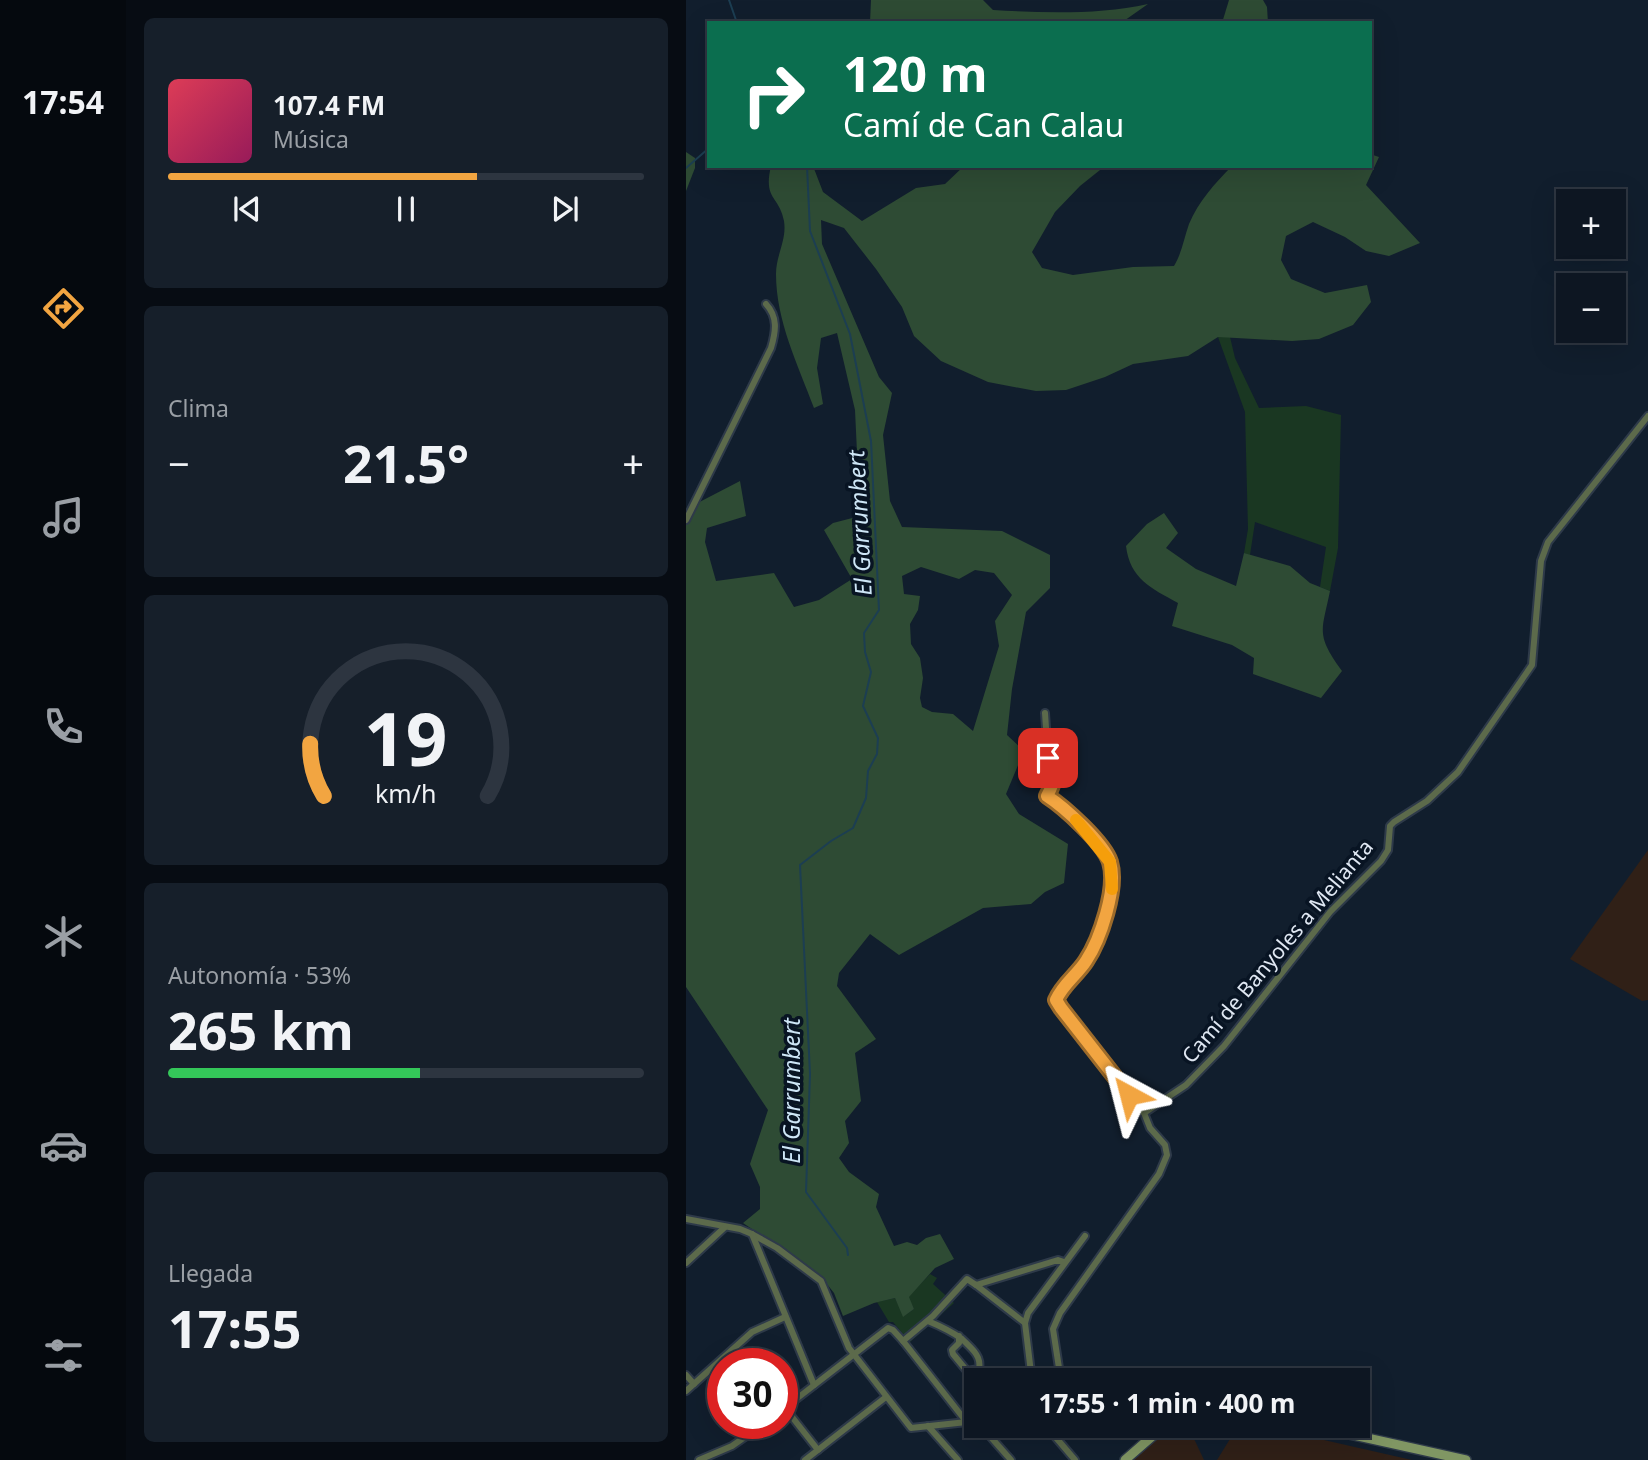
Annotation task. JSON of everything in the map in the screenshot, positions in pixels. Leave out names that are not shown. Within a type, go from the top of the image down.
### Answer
[{"type":"main road","points":[[1125,1460],[1150,1438]]},
{"type":"main road","points":[[1367,1438],[1465,1460]]},
{"type":"street","points":[[686,520],[771,348],[776,333],[776,320],[766,303]]},
{"type":"street","name":"Camí de Banyoles a Melianta","points":[[1144,1113],[1186,1085],[1224,1046],[1331,912],[1381,861],[1388,850],[1390,826],[1427,801],[1458,772],[1532,665],[1541,562],[1548,542],[1648,416]]},
{"type":"street","points":[[1045,713],[1048,758],[1054,769],[1055,780],[1047,796],[1062,806],[1102,849],[1110,862],[1112,889],[1109,908],[1087,960],[1061,988],[1056,1000],[1144,1113],[1150,1128],[1165,1145],[1167,1155],[1159,1174],[1059,1313],[1053,1329],[1059,1368]]},
{"type":"street","points":[[686,1219],[752,1234],[777,1248],[821,1281],[854,1355],[911,1428],[964,1420]]},
{"type":"street","points":[[686,1263],[725,1227]]},
{"type":"street","points":[[752,1234],[814,1385]]},
{"type":"street","points":[[1030,1368],[1025,1323],[1028,1313],[1085,1236]]},
{"type":"street","points":[[976,1285],[1058,1260],[1064,1262]]},
{"type":"street","points":[[903,1341],[928,1321],[967,1279],[1025,1323]]},
{"type":"street","points":[[686,1391],[752,1332],[785,1317]]},
{"type":"street","points":[[928,1321],[959,1336],[978,1356],[980,1362],[976,1371],[967,1371],[953,1354],[959,1343],[959,1336]]},
{"type":"street","points":[[798,1398],[888,1328],[903,1341],[964,1419]]},
{"type":"street","points":[[686,1375],[694,1384]]},
{"type":"street","points":[[805,1460],[886,1397]]},
{"type":"street","points":[[798,1426],[818,1450]]},
{"type":"street","points":[[928,1426],[958,1460]]},
{"type":"street","points":[[992,1438],[1011,1460]]},
{"type":"street","points":[[1056,1438],[1075,1460]]},
{"type":"street","points":[[699,1460],[732,1447],[743,1439]]},
{"type":"shaded area","points":[[1648,850],[1648,1000],[1642,1001],[1570,959]]},
{"type":"shaded area","points":[[1150,1438],[1194,1438],[1204,1460],[1125,1460]]},
{"type":"shaded area","points":[[1231,1438],[1315,1438],[1412,1460],[1217,1460]]},
{"type":"green space","points":[[871,0],[983,0],[993,10],[1051,12],[1090,12],[1148,4],[1124,21],[870,21]]},
{"type":"green space","points":[[1229,0],[1263,0],[1267,7],[1268,21],[1223,21]]},
{"type":"green space","points":[[686,152],[695,158],[695,168],[686,191]]},
{"type":"green space","points":[[1372,155],[1379,157],[1366,185],[1420,243],[1389,256],[1366,251],[1345,237],[1313,222],[1286,236],[1281,260],[1291,279],[1325,293],[1367,285],[1371,302],[1353,325],[1319,339],[1292,341],[1218,337],[1188,356],[1133,364],[1066,390],[1036,391],[988,382],[941,361],[914,336],[902,307],[844,228],[821,220],[822,244],[879,377],[892,393],[883,435],[890,501],[902,527],[1002,531],[1050,555],[1050,588],[1026,612],[1007,735],[1024,751],[1006,794],[1019,814],[1068,844],[1064,883],[1045,892],[1031,904],[983,908],[899,955],[870,934],[839,973],[837,986],[876,1039],[855,1053],[861,1101],[845,1121],[849,1143],[839,1158],[849,1172],[879,1194],[876,1207],[894,1246],[907,1242],[917,1245],[926,1238],[940,1234],[954,1259],[935,1268],[909,1297],[914,1309],[903,1317],[895,1298],[874,1303],[843,1316],[834,1293],[819,1274],[743,1223],[760,1209],[760,1187],[750,1164],[768,1110],[686,987],[686,509],[740,481],[746,516],[707,528],[705,542],[716,581],[774,573],[794,607],[819,600],[852,579],[824,530],[833,523],[860,516],[855,410],[837,333],[821,338],[817,368],[823,404],[814,408],[784,326],[776,274],[784,221],[770,191],[771,168],[814,168],[823,192],[862,221],[916,188],[945,184],[962,168],[1102,168],[1055,212],[1032,252],[1042,268],[1073,275],[1133,267],[1174,266],[1189,224],[1213,186],[1230,168],[1372,168]],"holes":[[[921,567],[959,579],[975,570],[994,573],[1012,595],[995,621],[999,646],[973,731],[953,714],[932,712],[922,707],[920,698],[923,678],[920,658],[911,644],[910,624],[918,610],[920,596],[904,594],[902,576]]]},
{"type":"green space","points":[[1218,337],[1230,337],[1235,358],[1259,408],[1306,406],[1341,415],[1338,548],[1330,591],[1320,587],[1326,547],[1255,522],[1250,555],[1244,553],[1248,529],[1245,412]]},
{"type":"green space","points":[[1164,513],[1178,533],[1166,548],[1196,569],[1236,586],[1244,553],[1290,566],[1310,583],[1330,591],[1323,624],[1324,640],[1342,671],[1321,698],[1253,674],[1254,658],[1232,645],[1172,626],[1178,603],[1137,575],[1126,546],[1147,524]]},
{"type":"green space","points":[[930,1274],[937,1278],[933,1284],[954,1303],[910,1342],[893,1322],[889,1322],[877,1302],[895,1298],[904,1316],[914,1309],[908,1297]]},
{"type":"waterway","name":"El Garrumbert","points":[[729,0],[736,21]]},
{"type":"waterway","points":[[686,168],[707,150]]},
{"type":"waterway","name":"El Garrumbert","points":[[807,168],[810,231],[850,334],[871,441],[879,610],[864,633],[865,652],[871,672],[863,706],[878,738],[877,754],[868,771],[866,798],[853,828],[800,865],[810,1074],[806,1192],[847,1248],[848,1255]]},
{"type":"slow traffic","points":[[1076,820],[1110,862],[1112,889]]},
{"type":"route","points":[[1048,758],[1054,769],[1055,780],[1047,796],[1062,806],[1102,849],[1110,862],[1112,889],[1109,908],[1087,960],[1061,988],[1056,1000],[1129,1095]]}]
